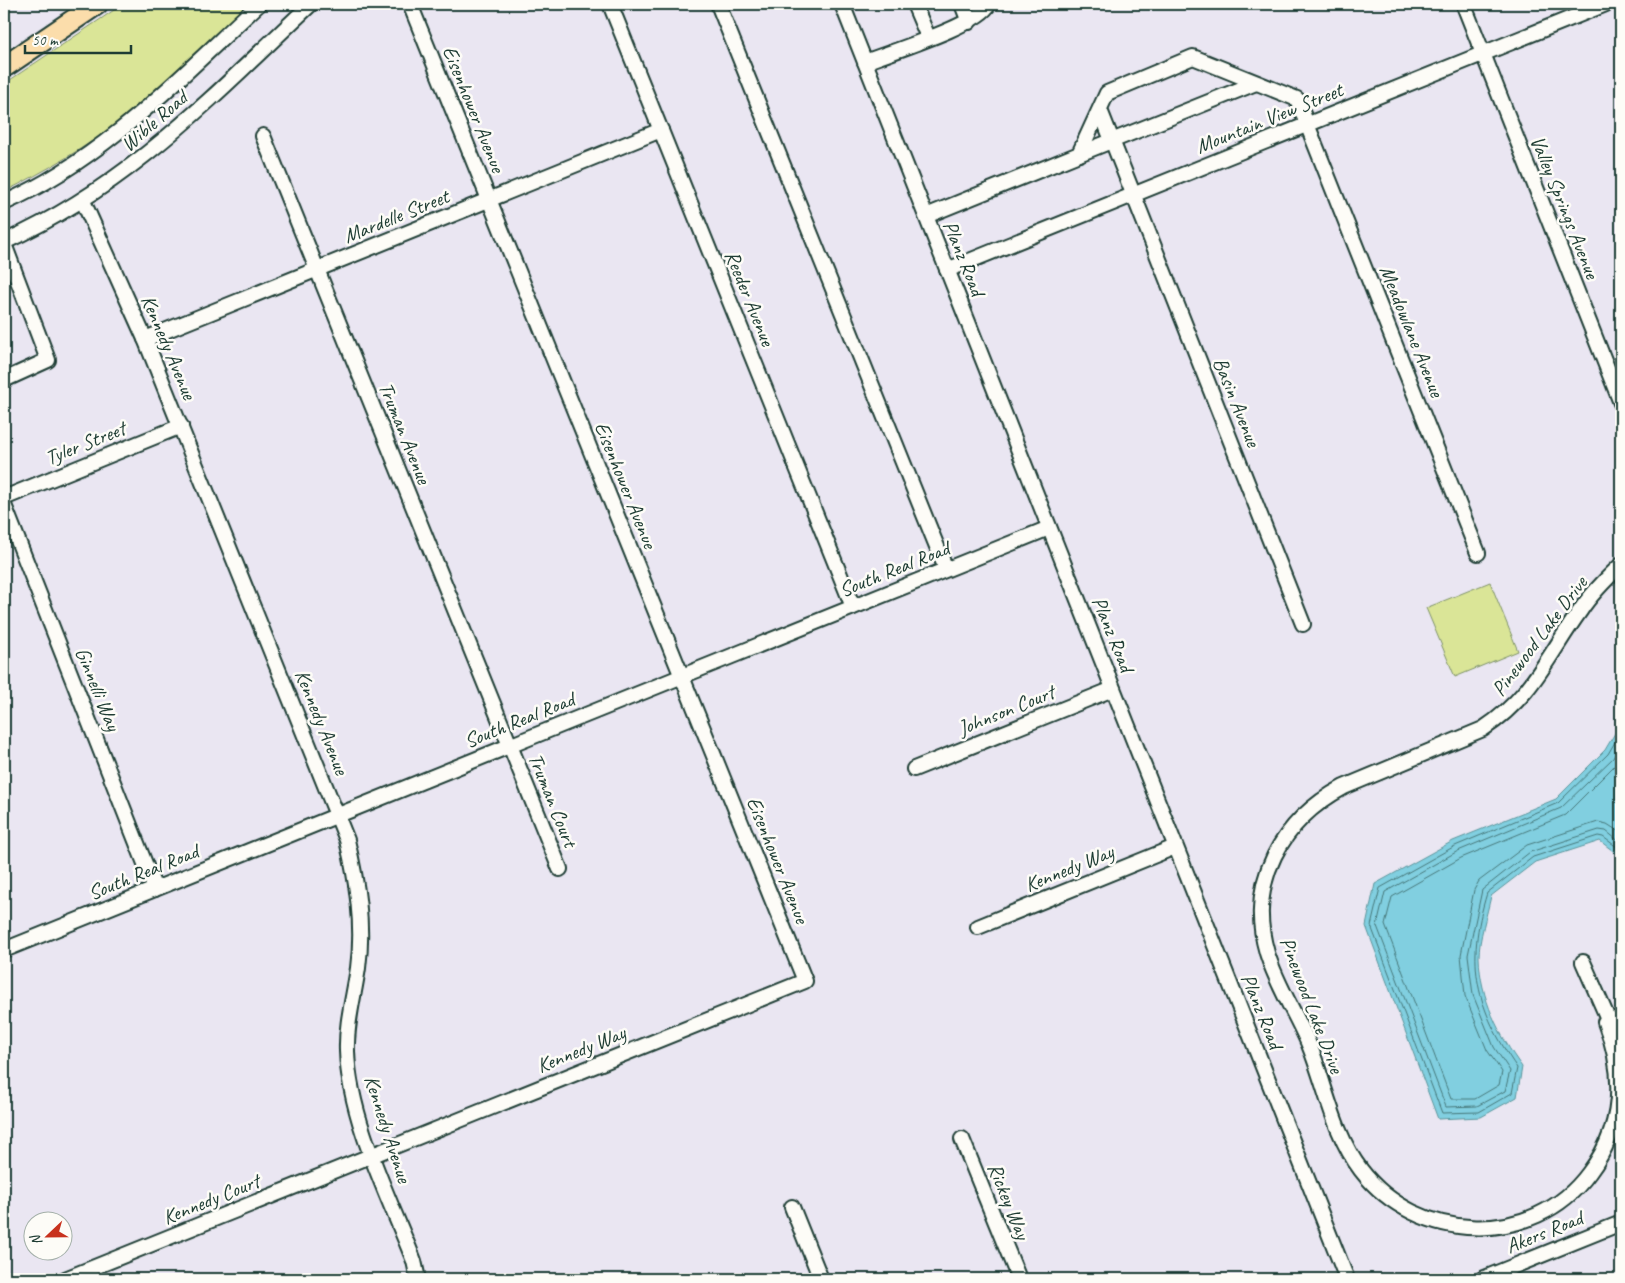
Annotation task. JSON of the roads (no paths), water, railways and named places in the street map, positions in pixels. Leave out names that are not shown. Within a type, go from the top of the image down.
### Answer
[{"type":"highway","points":[[4,67],[97,4]]},
{"type":"street","name":"Wible Road","points":[[4,203],[45,181],[104,143],[146,110],[258,4]]},
{"type":"street","name":"Wible Road","points":[[4,243],[83,201],[125,172],[169,137],[311,4]]},
{"type":"street","name":"Eisenhower Avenue","points":[[410,4],[805,980]]},
{"type":"street","name":"Reeder Avenue","points":[[610,4],[854,607]]},
{"type":"street","points":[[718,4],[946,569]]},
{"type":"street","name":"Planz Road","points":[[842,4],[1347,1279]]},
{"type":"street","points":[[914,4],[928,37]]},
{"type":"street","points":[[962,4],[969,22]]},
{"type":"street","points":[[864,62],[969,22],[985,11],[988,4]]},
{"type":"street","name":"Mountain View Street","points":[[947,270],[1606,4]]},
{"type":"street","name":"Valley Springs Avenue","points":[[1462,5],[1483,53],[1621,403]]},
{"type":"street","name":"Meadowlane Avenue","points":[[1080,154],[1107,93],[1193,57],[1297,99],[1478,553]]},
{"type":"street","points":[[926,216],[1256,82]]},
{"type":"street","name":"Basin Avenue","points":[[1100,110],[1303,624]]},
{"type":"street","name":"Mardelle Street","points":[[145,339],[661,130]]},
{"type":"street","name":"Truman Avenue","points":[[264,136],[510,746]]},
{"type":"street","name":"Kennedy Avenue","points":[[83,201],[145,339],[338,815],[355,871],[359,903],[358,967],[348,1023],[349,1081],[355,1107],[414,1261],[418,1279]]},
{"type":"street","points":[[4,243],[48,360],[4,380]]},
{"type":"street","name":"Tyler Street","points":[[4,498],[181,426]]},
{"type":"street","name":"Ginnelli Way","points":[[4,505],[155,889]]},
{"type":"street","name":"South Real Road","points":[[4,950],[1049,528]]},
{"type":"street","name":"Pinewood Lake Drive","points":[[1621,565],[1603,582],[1580,609],[1530,687],[1502,717],[1483,729],[1344,787],[1306,812],[1279,846],[1269,868],[1261,908],[1262,930],[1267,953],[1289,1007],[1305,1035],[1320,1081],[1349,1150],[1360,1169],[1392,1201],[1411,1213],[1434,1222],[1456,1227],[1481,1229],[1518,1222],[1547,1210],[1568,1196],[1584,1180],[1601,1156],[1616,1119],[1620,1094],[1619,1072],[1614,1045],[1605,1022],[1612,1019],[1621,1038]]},
{"type":"street","name":"Johnson Court","points":[[914,769],[1113,688]]},
{"type":"street","name":"Truman Court","points":[[510,746],[560,869]]},
{"type":"street","name":"Kennedy Way","points":[[978,927],[1176,847]]},
{"type":"street","name":"Pinewood Lake Drive","points":[[1583,962],[1621,1049]]},
{"type":"street","name":"Kennedy Way","points":[[373,1155],[805,980]]},
{"type":"street","name":"Rickey Way","points":[[962,1139],[1018,1279]]},
{"type":"street","name":"Kennedy Court","points":[[65,1279],[373,1155]]},
{"type":"street","points":[[792,1207],[821,1279]]},
{"type":"street","name":"Akers Road","points":[[1485,1279],[1621,1223]]},
{"type":"water","points":[[1621,723],[1621,857],[1600,841],[1535,862],[1491,896],[1480,942],[1480,972],[1492,1015],[1522,1067],[1517,1097],[1481,1117],[1438,1119],[1366,926],[1375,884],[1453,841],[1556,799],[1605,750]]}]
